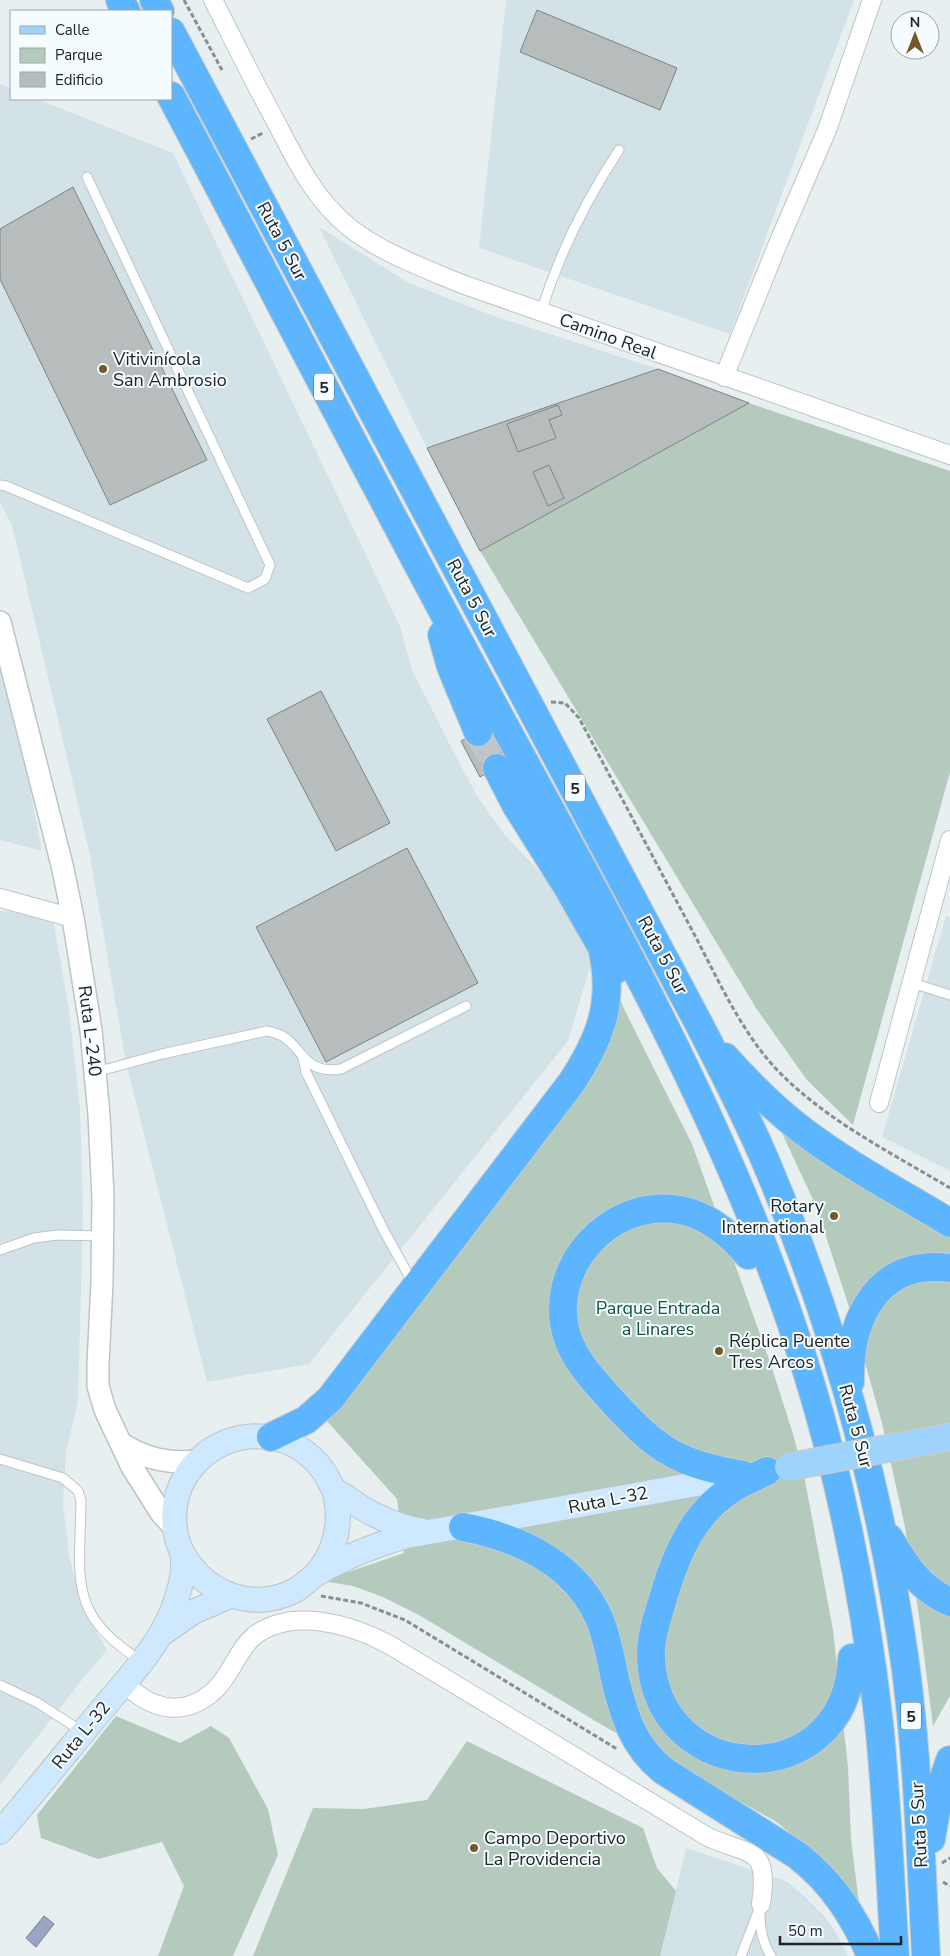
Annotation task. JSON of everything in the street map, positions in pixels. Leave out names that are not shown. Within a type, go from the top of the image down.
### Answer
[{"type":"highway","name":"Ruta 5 Sur","points":[[172,34],[699,1024],[743,1113],[781,1199],[818,1299],[851,1403],[878,1517],[897,1612],[910,1700],[926,1956]]},
{"type":"highway","name":"Ruta 5 Sur","points":[[172,98],[435,599],[557,822],[682,1062],[738,1182],[790,1317],[810,1381],[837,1484],[867,1639],[882,1754],[894,1943]]},
{"type":"highway","points":[[435,599],[451,667],[478,732]]},
{"type":"highway","points":[[497,768],[516,805],[567,886],[629,996],[694,1127],[748,1255],[776,1332],[808,1443],[838,1575],[866,1748],[878,1866],[894,1943]]},
{"type":"highway","points":[[271,1437],[306,1420],[324,1405],[572,1082],[593,1048],[600,1031],[607,996],[606,970],[602,948]]},
{"type":"highway","points":[[699,1024],[725,1058],[770,1104],[804,1132],[950,1223]]},
{"type":"highway","points":[[748,1255],[720,1228],[695,1214],[670,1209],[641,1211],[613,1223],[589,1242],[570,1270],[565,1286],[563,1304],[565,1330],[574,1353],[599,1386],[642,1433],[664,1450],[683,1460],[718,1471],[766,1471]]},
{"type":"highway","points":[[851,1403],[850,1374],[852,1346],[860,1316],[869,1300],[888,1282],[904,1273],[922,1267],[950,1268]]},
{"type":"highway","points":[[766,1471],[723,1495],[696,1522],[682,1545],[666,1589],[652,1640],[652,1664],[658,1694],[670,1715],[681,1728],[695,1741],[712,1751],[729,1757],[747,1760],[777,1757],[803,1747],[819,1735],[832,1720],[844,1701],[848,1689],[852,1658]]},
{"type":"highway","points":[[878,1517],[904,1562],[916,1578],[930,1592],[950,1602]]},
{"type":"highway","points":[[464,1527],[496,1535],[534,1550],[552,1561],[576,1583],[586,1596],[600,1621],[625,1716],[635,1739],[646,1755],[664,1771],[797,1855],[813,1868],[841,1899],[865,1940],[871,1956]]},
{"type":"highway","points":[[924,1918],[928,1864],[934,1820],[940,1789],[950,1760]]},
{"type":"main road","name":"Ruta L-32","points":[[0,1832],[39,1788],[141,1661],[167,1623],[178,1595],[182,1554],[175,1528],[175,1504],[178,1492],[189,1470],[197,1461],[219,1445],[244,1437],[271,1437],[294,1445],[309,1455],[322,1468],[334,1489],[354,1504],[384,1520],[428,1532]]},
{"type":"main road","points":[[766,1471],[950,1437]]},
{"type":"main road","name":"Ruta L-32","points":[[160,1635],[193,1612],[230,1596],[244,1599],[264,1599],[284,1595],[296,1590],[317,1574],[369,1548],[386,1542],[428,1532],[766,1471]]},
{"type":"main road","points":[[317,1574],[331,1552],[337,1534],[339,1514],[334,1489]]},
{"type":"main road","points":[[182,1554],[202,1580],[230,1596]]},
{"type":"street","name":"Camino Real","points":[[213,0],[250,76],[313,189],[337,217],[367,239],[462,284],[950,455]]},
{"type":"street","points":[[724,377],[777,246],[827,130],[872,0]]},
{"type":"street","name":"Ruta L-240","points":[[0,622],[45,794],[73,918],[96,1072],[104,1236],[97,1376],[101,1398],[139,1481],[161,1513],[175,1528]]},
{"type":"street","points":[[879,1103],[950,840]]},
{"type":"street","points":[[0,898],[73,918]]},
{"type":"street","points":[[122,1444],[138,1454],[156,1460],[184,1463],[197,1461]]},
{"type":"street","points":[[123,1683],[154,1704],[168,1708],[184,1707],[199,1702],[216,1690],[227,1676],[247,1642],[270,1627],[300,1620],[352,1629],[388,1644],[708,1837],[745,1849],[751,1853],[758,1860],[763,1871],[761,1904]]},
{"type":"lane","points":[[540,312],[557,267],[582,212],[619,150]]},
{"type":"lane","points":[[0,485],[248,588],[265,579],[270,566],[87,177]]},
{"type":"lane","points":[[912,983],[950,995]]},
{"type":"lane","points":[[96,1072],[162,1054],[267,1031],[275,1032],[289,1039],[303,1058],[317,1068],[325,1070],[342,1069],[466,1006]]},
{"type":"lane","points":[[303,1058],[310,1081],[383,1229],[415,1287]]},
{"type":"lane","points":[[0,1250],[42,1236],[57,1234],[104,1236]]},
{"type":"lane","points":[[0,1459],[63,1478],[78,1490],[81,1501],[80,1577],[84,1599],[94,1621],[103,1632],[141,1661]]},
{"type":"lane","points":[[0,1685],[38,1703],[83,1732]]},
{"type":"lane","points":[[741,1956],[761,1904]]},
{"type":"lane","points":[[761,1904],[762,1935],[771,1956]]},
{"type":"path","points":[[184,0],[222,70]]},
{"type":"path","points":[[532,708],[552,701],[565,703],[579,718],[745,1027],[778,1070],[798,1089],[844,1125],[950,1188]]},
{"type":"path","points":[[296,1590],[361,1603],[405,1620],[623,1752]]},
{"type":"shaded area","points":[[506,0],[854,0],[730,334],[479,248]]},
{"type":"shaded area","points":[[0,84],[10,88],[10,100],[40,100],[173,153],[400,626],[412,670],[454,753],[477,796],[504,834],[555,888],[592,960],[568,1041],[309,1364],[207,1382],[126,1063],[89,851],[12,525],[0,503]]},
{"type":"shaded area","points":[[319,227],[409,283],[491,315],[658,369],[427,448]]},
{"type":"shaded area","points":[[0,662],[21,742],[42,851],[0,840]]},
{"type":"shaded area","points":[[0,911],[52,913],[69,1010],[80,1108],[83,1214],[78,1401],[66,1452],[63,1504],[69,1555],[75,1580],[94,1628],[107,1650],[0,1785]]},
{"type":"shaded area","points":[[946,916],[950,917],[950,1171],[882,1137]]},
{"type":"shaded area","points":[[686,1848],[786,1881],[825,1917],[835,1931],[848,1956],[660,1956]]},
{"type":"green space","points":[[749,403],[950,471],[950,772],[853,1125],[807,1080],[756,1008],[480,551]]},
{"type":"green space","name":"Parque Entrada a Linares","points":[[615,986],[625,1011],[692,1144],[771,1365],[804,1475],[833,1630],[848,1767],[851,1840],[860,1911],[810,1849],[775,1821],[602,1725],[419,1615],[383,1597],[353,1586],[322,1581],[404,1553],[397,1499],[326,1420],[579,1087]]},
{"type":"green space","points":[[774,1116],[950,1237],[950,1696],[933,1726],[905,1527],[882,1423],[851,1313],[816,1206]]},
{"type":"green space","points":[[116,1716],[180,1743],[211,1726],[229,1738],[268,1809],[278,1855],[233,1956],[158,1956],[184,1886],[162,1842],[98,1859],[41,1838],[37,1815]]},
{"type":"green space","name":"Campo Deportivo La Providencia","points":[[467,1741],[643,1828],[657,1868],[676,1891],[660,1956],[253,1956],[313,1808],[364,1809],[427,1800]]},
{"type":"water","points":[[44,1916],[54,1924],[36,1947],[26,1938]]},
{"type":"building","points":[[537,10],[677,68],[660,110],[520,52]]},
{"type":"building","name":"Vitivinícola San Ambrosio","points":[[73,187],[207,460],[110,505],[0,279],[0,229]]},
{"type":"building","points":[[658,369],[749,403],[480,551],[427,448]]},
{"type":"building","points":[[558,405],[562,415],[549,420],[556,438],[518,452],[507,424]]},
{"type":"building","points":[[549,465],[564,498],[548,506],[533,472]]},
{"type":"building","points":[[321,691],[390,823],[336,851],[267,719]]},
{"type":"building","points":[[493,724],[512,760],[480,777],[461,741]]},
{"type":"building","points":[[407,848],[478,983],[326,1062],[256,927]]},
{"type":"tunnel","points":[[478,732],[497,768]]},
{"type":"place","name":"Vitivinícola San Ambrosio","points":[[103,369]]},
{"type":"place","name":"Rotary International","points":[[834,1216]]},
{"type":"place","name":"Réplica Puente Tres Arcos","points":[[719,1351]]},
{"type":"place","name":"Campo Deportivo La Providencia","points":[[474,1848]]}]
